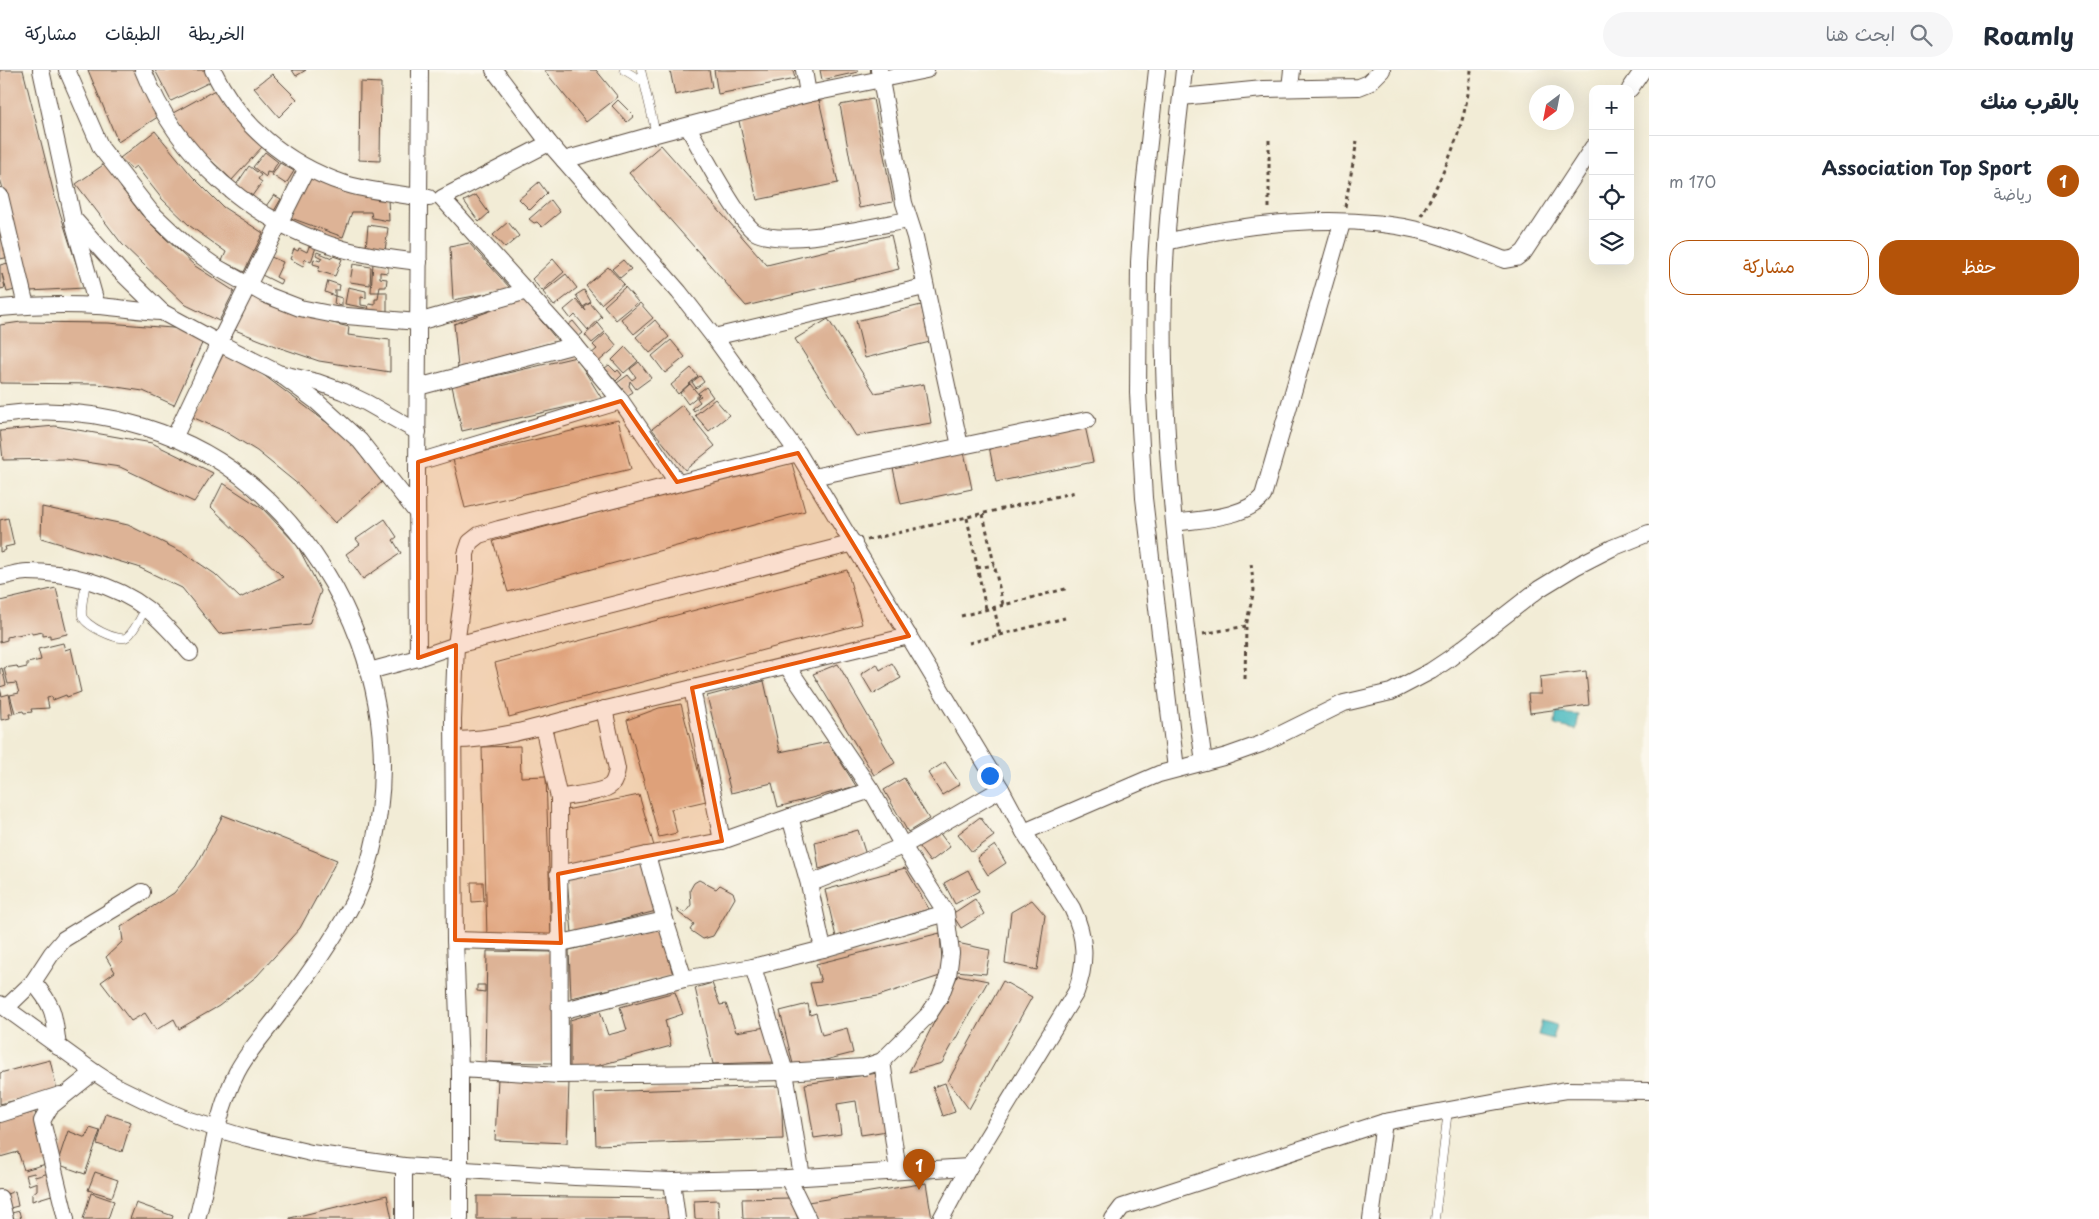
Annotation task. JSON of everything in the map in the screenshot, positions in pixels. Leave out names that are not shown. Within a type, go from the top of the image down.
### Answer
[{"type":"street","points":[[41,70],[73,218],[97,306]]},
{"type":"street","points":[[67,70],[101,148],[139,198],[187,246],[247,286],[300,308],[335,315],[418,322],[527,291]]},
{"type":"street","points":[[142,70],[169,123],[195,158],[232,192],[280,224],[313,239],[377,257],[418,262]]},
{"type":"street","points":[[213,70],[232,103],[251,126],[276,150],[306,168],[344,183],[418,197],[442,198],[549,143]]},
{"type":"street","points":[[418,658],[418,197],[420,70]]},
{"type":"street","points":[[494,70],[549,143],[679,292],[798,453],[1001,789],[1024,832],[1072,908],[1078,922],[1084,950],[1084,964],[1076,992],[969,1167],[941,1219]]},
{"type":"street","points":[[804,70],[808,94]]},
{"type":"street","points":[[564,160],[880,75],[926,70]]},
{"type":"street","points":[[1157,70],[1143,197],[1139,262],[1138,393],[1149,546],[1162,640],[1176,769]]},
{"type":"street","points":[[1184,70],[1166,242],[1164,383],[1175,523],[1187,636],[1204,762]]},
{"type":"street","points":[[1290,88],[1292,70]]},
{"type":"street","points":[[1181,97],[1235,90],[1359,87],[1369,83],[1382,70]]},
{"type":"street","points":[[1633,85],[1643,70]]},
{"type":"street","points":[[880,75],[908,220],[915,237],[924,287],[960,446]]},
{"type":"street","points":[[688,126],[738,212],[754,231],[771,238],[797,239],[908,220]]},
{"type":"street","points":[[1166,242],[1208,232],[1269,224],[1342,222],[1414,230],[1505,260],[1516,258],[1524,252],[1589,153]]},
{"type":"street","points":[[174,438],[306,168]]},
{"type":"street","points":[[0,196],[26,306]]},
{"type":"street","points":[[442,198],[575,345],[621,401],[677,482]]},
{"type":"street","points":[[73,218],[120,270],[162,312],[278,373],[316,402],[360,441],[417,513]]},
{"type":"street","points":[[1175,523],[1240,512],[1257,504],[1263,496],[1342,222]]},
{"type":"street","points":[[714,337],[924,287]]},
{"type":"street","points":[[0,308],[97,306],[162,312]]},
{"type":"street","points":[[418,387],[575,345]]},
{"type":"street","points":[[278,373],[316,382],[342,391],[418,432]]},
{"type":"street","points":[[418,462],[621,401]]},
{"type":"street","points":[[0,415],[44,412],[90,415],[143,427],[174,438],[230,469],[260,492],[281,512],[307,544],[329,578],[346,609],[376,695],[383,768],[377,829],[361,887],[335,935],[237,1073],[217,1129],[197,1219]]},
{"type":"street","points":[[814,477],[1087,420]]},
{"type":"street","points":[[460,1219],[460,1069],[453,888],[454,740],[456,645],[466,571],[466,554],[470,542],[479,535],[677,482],[798,453]]},
{"type":"street","points":[[1024,832],[1176,769],[1244,751],[1344,703],[1391,692],[1449,658],[1539,589],[1590,559],[1649,533]]},
{"type":"street","points":[[369,671],[418,658],[456,645],[854,543]]},
{"type":"street","points":[[0,577],[25,572],[58,575],[86,581],[127,597],[146,608],[164,624],[190,653]]},
{"type":"street","points":[[454,740],[481,740],[543,726],[604,709],[909,636]]},
{"type":"street","points":[[460,1069],[560,1076],[785,1072],[864,1067],[882,1061],[929,1014],[940,997],[948,976],[951,953],[946,913],[903,846],[871,790],[787,666]]},
{"type":"street","points":[[692,688],[722,841]]},
{"type":"street","points":[[559,798],[604,789],[611,786],[615,779],[617,769],[604,709]]},
{"type":"street","points":[[543,726],[559,798],[560,1076]]},
{"type":"street","points":[[809,884],[903,846],[1001,789]]},
{"type":"street","points":[[558,874],[722,841],[871,790]]},
{"type":"street","points":[[790,817],[809,884],[823,949]]},
{"type":"street","points":[[647,855],[684,979]]},
{"type":"street","points":[[142,892],[64,939],[52,953],[33,982],[3,1006],[58,1047],[114,1085],[165,1110],[217,1129],[268,1144],[311,1153],[404,1166],[575,1178],[672,1181],[795,1178],[969,1167]]},
{"type":"street","points":[[561,1011],[684,979],[753,967],[823,949],[946,913]]},
{"type":"street","points":[[456,940],[561,943],[665,920]]},
{"type":"street","points":[[753,967],[785,1072],[795,1178],[808,1219]]},
{"type":"street","points":[[33,982],[48,1000],[55,1016],[58,1047]]},
{"type":"street","points":[[882,1061],[898,1171]]},
{"type":"street","points":[[66,1219],[42,1121],[50,1107],[94,1072]]},
{"type":"street","points":[[1113,1219],[1122,1207],[1384,1122],[1567,1090],[1649,1091]]},
{"type":"street","points":[[0,1114],[69,1092]]},
{"type":"street","points":[[1371,1219],[1384,1122]]},
{"type":"street","points":[[404,1166],[404,1219]]},
{"type":"street","points":[[672,1181],[677,1219]]},
{"type":"street","points":[[0,1198],[5,1219]]},
{"type":"lane","points":[[624,70],[644,82]]},
{"type":"lane","points":[[641,70],[656,134]]},
{"type":"lane","points":[[86,581],[82,612],[83,620],[89,625],[116,638],[122,639],[129,636],[146,608]]},
{"type":"lane","points":[[1435,1219],[1448,1110]]},
{"type":"path","points":[[1414,230],[1433,196],[1452,154],[1466,103],[1471,70]]},
{"type":"path","points":[[1269,140],[1269,224]]},
{"type":"path","points":[[1342,222],[1357,141]]},
{"type":"path","points":[[854,543],[1076,492]]},
{"type":"path","points":[[983,514],[1003,605]]},
{"type":"path","points":[[967,518],[986,609]]},
{"type":"path","points":[[1245,679],[1246,626],[1254,590],[1251,563]]},
{"type":"path","points":[[977,568],[994,565]]},
{"type":"path","points":[[961,616],[1069,588]]},
{"type":"path","points":[[994,607],[1000,635]]},
{"type":"path","points":[[969,644],[1065,618]]},
{"type":"path","points":[[1187,636],[1246,626]]},
{"type":"highlighted area","points":[[621,401],[677,482],[798,453],[909,636],[692,688],[722,841],[558,874],[561,943],[455,940],[456,645],[418,658],[418,462]]},
{"type":"water","points":[[1556,713],[1579,715],[1576,730],[1555,725]]},
{"type":"water","points":[[1542,1021],[1557,1025],[1553,1039],[1538,1035]]},
{"type":"building","points":[[0,70],[23,70],[54,194],[84,288],[30,291],[0,178]]},
{"type":"building","points":[[88,70],[139,70],[161,115],[118,142]]},
{"type":"building","points":[[155,70],[206,70],[212,81],[171,101]]},
{"type":"building","points":[[292,70],[306,70],[296,76]]},
{"type":"building","points":[[544,70],[596,70],[618,97],[586,122]]},
{"type":"building","points":[[670,70],[709,70],[712,87],[675,95]]},
{"type":"building","points":[[714,70],[793,70],[795,79],[718,94]]},
{"type":"building","points":[[820,70],[858,70],[858,72],[822,80]]},
{"type":"building","points":[[272,74],[297,99],[279,117],[254,88]]},
{"type":"building","points":[[360,82],[381,83],[380,161],[359,160]]},
{"type":"building","points":[[215,90],[233,115],[262,147],[232,180],[198,148],[173,113]]},
{"type":"building","points":[[873,99],[893,202],[859,208],[840,105]]},
{"type":"building","points":[[618,100],[634,116],[627,122],[612,106]]},
{"type":"building","points":[[819,100],[838,183],[757,200],[738,117]]},
{"type":"building","points":[[155,131],[192,176],[223,207],[263,233],[244,272],[222,261],[226,252],[190,226],[162,199],[136,166],[132,169],[120,158]]},
{"type":"building","points":[[661,145],[767,265],[891,235],[899,269],[746,306],[629,173]]},
{"type":"building","points":[[265,152],[278,162],[271,173],[267,172],[266,177],[253,167]]},
{"type":"building","points":[[106,163],[122,189],[142,215],[164,237],[195,266],[234,291],[219,321],[186,305],[122,244],[76,184]]},
{"type":"building","points":[[280,163],[294,171],[286,184],[272,175]]},
{"type":"building","points":[[249,166],[261,175],[258,179],[262,182],[252,196],[236,185]]},
{"type":"building","points":[[307,173],[388,198],[389,221],[372,218],[371,212],[352,212],[343,237],[291,218]]},
{"type":"building","points":[[539,182],[547,193],[530,210],[519,199]]},
{"type":"building","points":[[274,195],[281,199],[274,211],[266,206]]},
{"type":"building","points":[[476,195],[489,213],[479,222],[464,201]]},
{"type":"building","points":[[551,200],[560,212],[542,227],[537,222],[534,223],[529,219]]},
{"type":"building","points":[[508,222],[519,236],[505,248],[493,235]]},
{"type":"building","points":[[368,225],[388,228],[385,251],[366,248]]},
{"type":"building","points":[[0,233],[10,257],[0,259]]},
{"type":"building","points":[[469,243],[511,289],[453,300],[450,247]]},
{"type":"building","points":[[310,244],[316,247],[311,262],[305,259],[303,266],[290,259],[294,249],[298,251],[299,248],[307,252]]},
{"type":"building","points":[[317,252],[332,258],[333,256],[342,259],[335,276],[318,271],[320,266],[313,264],[314,259],[320,261],[322,258],[316,255]]},
{"type":"building","points":[[271,257],[283,262],[276,277],[282,280],[280,284],[262,275]]},
{"type":"building","points":[[553,259],[564,272],[542,291],[532,279]]},
{"type":"building","points":[[623,260],[631,269],[620,278],[612,269]]},
{"type":"building","points":[[12,262],[19,289],[7,292],[2,274],[5,288],[0,289],[0,265]]},
{"type":"building","points":[[373,263],[388,265],[388,273],[380,272],[380,278],[387,279],[386,287],[380,287],[379,292],[371,292]]},
{"type":"building","points":[[353,264],[371,267],[370,285],[350,282]]},
{"type":"building","points":[[608,267],[624,284],[601,304],[586,286]]},
{"type":"building","points":[[566,274],[577,288],[554,306],[543,292]]},
{"type":"building","points":[[328,281],[340,285],[339,290],[335,290],[335,296],[325,292]]},
{"type":"building","points":[[348,287],[366,291],[366,298],[361,297],[361,305],[367,306],[366,308],[345,304]]},
{"type":"building","points":[[625,287],[638,302],[616,320],[604,306]]},
{"type":"building","points":[[584,290],[591,302],[583,307],[576,295]]},
{"type":"building","points":[[379,292],[387,292],[387,312],[368,309],[369,304],[375,305],[375,299],[378,299]]},
{"type":"building","points":[[250,296],[289,312],[349,327],[348,335],[390,340],[390,372],[319,361],[235,330]]},
{"type":"building","points":[[335,296],[342,298],[342,306],[334,304]]},
{"type":"building","points":[[523,299],[558,341],[458,368],[454,324]]},
{"type":"building","points":[[576,300],[586,311],[584,308],[590,303],[602,317],[588,330],[575,315],[571,319],[564,310]]},
{"type":"building","points":[[640,303],[653,318],[634,334],[621,319]]},
{"type":"building","points":[[921,305],[930,342],[865,358],[856,321]]},
{"type":"building","points":[[828,319],[875,393],[924,384],[931,423],[856,436],[795,339]]},
{"type":"building","points":[[655,320],[669,337],[650,353],[636,337]]},
{"type":"building","points":[[573,321],[583,333],[578,337],[568,325]]},
{"type":"building","points":[[21,322],[108,323],[185,329],[204,339],[174,405],[143,391],[97,384],[0,383],[0,325]]},
{"type":"building","points":[[598,323],[605,332],[592,343],[585,335]]},
{"type":"building","points":[[606,333],[617,346],[597,363],[590,355],[597,349],[593,345]]},
{"type":"building","points":[[671,340],[685,357],[665,373],[652,356]]},
{"type":"building","points":[[625,347],[638,361],[624,373],[612,360]]},
{"type":"building","points":[[225,351],[253,367],[346,437],[382,482],[335,523],[300,486],[257,451],[226,432],[192,417]]},
{"type":"building","points":[[576,357],[602,399],[462,431],[452,386]]},
{"type":"building","points":[[639,362],[651,378],[636,389],[630,381],[629,386],[633,392],[628,395],[617,383],[628,375],[632,380],[636,377],[630,369]]},
{"type":"building","points":[[609,365],[616,372],[618,370],[622,375],[616,381],[605,368]]},
{"type":"building","points":[[691,368],[698,376],[678,394],[671,385]]},
{"type":"building","points":[[700,376],[704,382],[696,388],[692,382]]},
{"type":"building","points":[[690,384],[699,395],[688,404],[680,393]]},
{"type":"building","points":[[706,387],[713,397],[694,411],[692,408],[700,402],[697,398],[701,396],[698,393]]},
{"type":"building","points":[[715,399],[729,415],[709,431],[695,415]]},
{"type":"building","points":[[682,405],[715,446],[685,470],[652,429]]},
{"type":"building","points":[[618,420],[631,469],[465,508],[453,459]]},
{"type":"building","points":[[55,426],[152,443],[213,473],[194,502],[120,467],[65,459],[3,460],[0,431]]},
{"type":"building","points":[[1085,426],[1093,462],[996,482],[989,446]]},
{"type":"building","points":[[964,452],[972,489],[901,504],[893,468]]},
{"type":"building","points":[[791,460],[805,511],[508,592],[493,541]]},
{"type":"building","points":[[223,483],[263,509],[297,545],[321,591],[309,624],[219,634],[182,588],[138,567],[41,538],[42,507],[128,525],[184,553],[215,574],[240,598],[283,577],[211,507]]},
{"type":"building","points":[[8,518],[14,545],[5,547],[6,550],[0,552],[0,520]]},
{"type":"building","points":[[385,519],[397,537],[393,540],[401,553],[363,579],[346,554],[360,544],[356,539]]},
{"type":"building","points":[[847,570],[862,624],[509,717],[495,663]]},
{"type":"building","points":[[56,588],[67,634],[50,638],[50,635],[43,636],[43,632],[32,634],[32,632],[7,637],[7,640],[0,642],[0,601]]},
{"type":"building","points":[[63,643],[65,650],[71,648],[81,692],[53,700],[52,697],[47,698],[49,708],[31,709],[32,712],[24,713],[23,711],[15,713],[10,695],[19,693],[16,683],[8,684],[4,668],[17,666],[18,669],[27,667],[27,663],[41,660],[38,649]]},
{"type":"building","points":[[892,663],[901,678],[873,694],[861,674],[877,664],[880,670]]},
{"type":"building","points":[[838,664],[895,763],[874,775],[813,674]]},
{"type":"building","points":[[2,668],[6,685],[0,687],[0,669]]},
{"type":"building","points":[[1586,671],[1589,705],[1530,713],[1528,694],[1541,694],[1540,677]]},
{"type":"building","points":[[764,681],[780,752],[828,742],[856,786],[778,807],[772,783],[731,793],[707,696]]},
{"type":"building","points":[[0,689],[2,696],[9,694],[13,714],[9,714],[10,718],[1,720]]},
{"type":"building","points":[[681,704],[706,801],[671,809],[677,833],[659,837],[627,720],[659,708]]},
{"type":"building","points":[[520,746],[521,777],[546,776],[551,936],[487,937],[482,747]]},
{"type":"building","points":[[945,762],[960,784],[942,795],[928,773]]},
{"type":"building","points":[[904,778],[929,819],[908,832],[884,790]]},
{"type":"building","points":[[639,795],[654,846],[568,865],[566,810]]},
{"type":"building","points":[[223,815],[337,860],[300,928],[257,976],[219,1006],[179,1029],[174,1019],[156,1030],[145,1013],[131,1021],[101,982],[115,972],[106,957],[123,941],[121,927],[174,893],[196,866]]},
{"type":"building","points":[[980,817],[994,836],[972,852],[958,834]]},
{"type":"building","points":[[936,828],[950,847],[930,862],[916,843]]},
{"type":"building","points":[[858,830],[866,855],[819,869],[815,842]]},
{"type":"building","points":[[995,845],[1006,863],[988,875],[977,858]]},
{"type":"building","points":[[644,859],[656,911],[572,933],[567,880]]},
{"type":"building","points":[[905,868],[929,909],[836,937],[825,890]]},
{"type":"building","points":[[968,870],[979,891],[955,904],[944,883]]},
{"type":"building","points":[[699,880],[716,889],[720,885],[733,892],[735,898],[713,936],[703,939],[690,930],[694,924],[679,913],[676,908],[685,913],[691,905],[690,890],[694,883]]},
{"type":"building","points":[[471,882],[483,882],[484,901],[472,902]]},
{"type":"building","points":[[975,899],[984,914],[961,928],[952,914]]},
{"type":"building","points":[[1032,900],[1045,915],[1037,970],[1005,963],[1011,912]]},
{"type":"building","points":[[661,929],[673,975],[571,998],[569,950]]},
{"type":"building","points":[[940,933],[943,975],[878,996],[816,1006],[810,983],[821,982],[816,964]]},
{"type":"building","points":[[957,943],[990,950],[986,974],[956,971]]},
{"type":"building","points":[[487,951],[555,952],[553,1063],[485,1062]]},
{"type":"building","points":[[958,975],[988,981],[942,1063],[909,1072]]},
{"type":"building","points":[[1003,981],[1032,997],[969,1109],[948,1081]]},
{"type":"building","points":[[712,983],[720,1005],[726,1004],[736,1032],[766,1027],[776,1062],[713,1064],[695,988]]},
{"type":"building","points":[[477,985],[485,985],[485,992],[477,991]]},
{"type":"building","points":[[675,992],[683,1014],[665,1020],[671,1046],[570,1073],[570,1020],[600,1011],[608,1035],[627,1030],[620,1007]]},
{"type":"building","points":[[808,1004],[810,1015],[816,1013],[822,1035],[847,1028],[853,1053],[794,1068],[780,1011]]},
{"type":"building","points":[[50,1060],[57,1090],[0,1104],[0,1073]]},
{"type":"building","points":[[878,1073],[887,1131],[861,1135],[856,1101],[837,1104],[841,1134],[814,1138],[805,1084]]},
{"type":"building","points":[[498,1078],[569,1082],[567,1143],[495,1140]]},
{"type":"building","points":[[945,1083],[955,1112],[943,1116],[933,1087]]},
{"type":"building","points":[[781,1086],[783,1139],[596,1145],[594,1092]]},
{"type":"building","points":[[35,1112],[50,1163],[24,1170],[18,1152],[0,1157],[0,1122]]},
{"type":"building","points":[[106,1114],[131,1122],[122,1152],[97,1144]]},
{"type":"building","points":[[90,1128],[100,1131],[85,1174],[57,1164],[68,1131],[86,1138]]},
{"type":"building","points":[[95,1172],[118,1180],[112,1197],[88,1190]]},
{"type":"building","points":[[34,1173],[35,1177],[49,1173],[55,1194],[32,1201],[32,1194],[37,1190],[37,1182],[29,1185],[26,1175]]},
{"type":"building","points":[[926,1183],[932,1219],[817,1219],[808,1202]]},
{"type":"building","points":[[15,1191],[18,1206],[10,1208],[7,1194]]},
{"type":"building","points":[[91,1193],[114,1201],[108,1219],[83,1219]]},
{"type":"building","points":[[387,1195],[392,1219],[290,1219],[290,1218]]},
{"type":"building","points":[[477,1196],[673,1198],[673,1219],[477,1219]]},
{"type":"building","points":[[790,1198],[798,1219],[743,1219],[742,1199]]},
{"type":"building","points":[[718,1200],[719,1219],[695,1219],[694,1201]]},
{"type":"building","points":[[136,1203],[173,1216],[172,1219],[130,1219]]},
{"type":"building","points":[[19,1211],[21,1219],[14,1219],[12,1213]]},
{"type":"place","name":"Association Top Sport","points":[[919,1190]]}]
